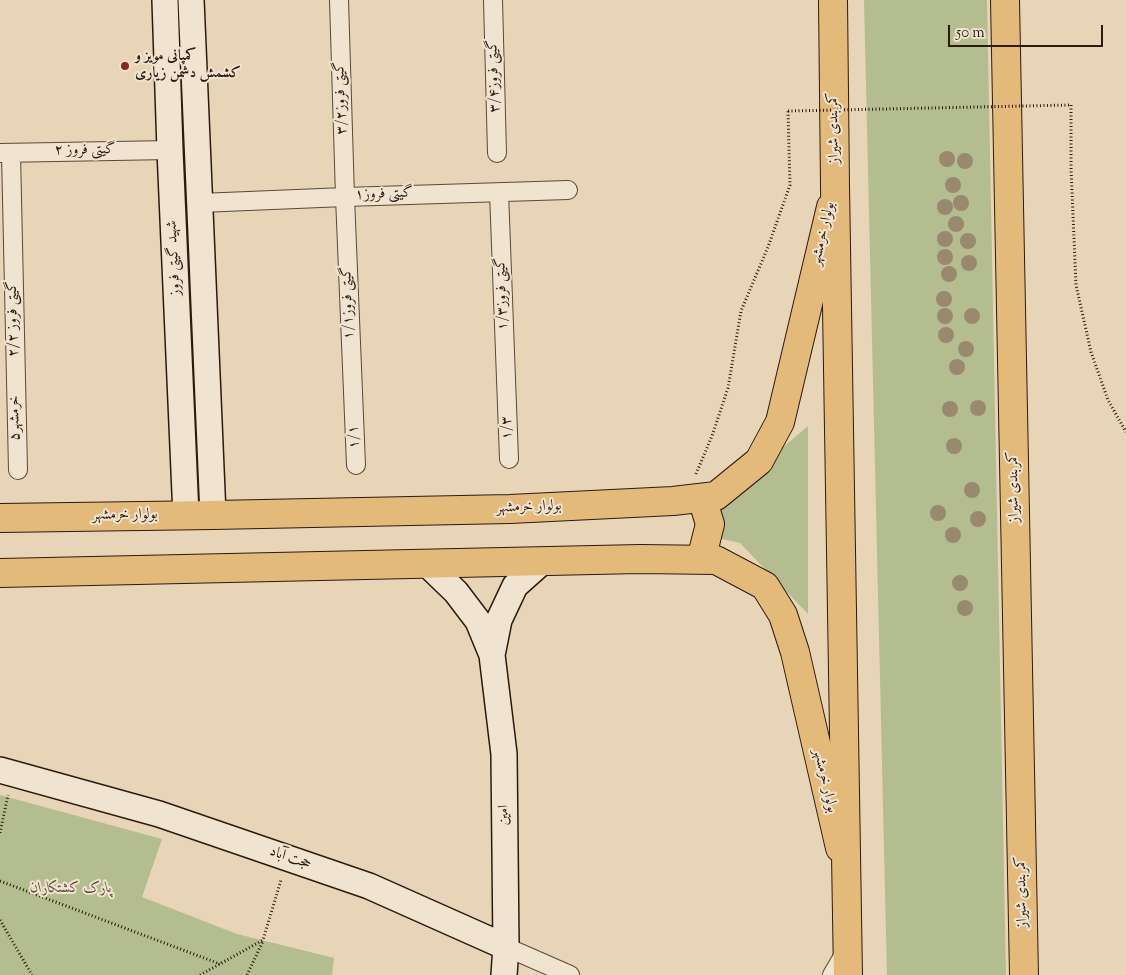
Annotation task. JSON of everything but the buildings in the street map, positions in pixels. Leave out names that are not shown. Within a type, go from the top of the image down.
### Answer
[{"type":"main road","name":"کمربندی شیراز","points":[[834,0],[835,186],[848,962]]},
{"type":"main road","name":"کمربندی شیراز","points":[[1005,0],[1024,975]]},
{"type":"main road","name":"بولوار خرمشهر","points":[[0,518],[510,509],[693,499],[716,496],[759,461],[780,422],[835,186]]},
{"type":"main road","points":[[693,499],[710,524],[701,560]]},
{"type":"main road","name":"بولوار خرمشهر","points":[[0,573],[640,559],[716,560],[764,586],[783,615],[795,652],[847,877]]},
{"type":"street","name":"شهید گیتی فروز","points":[[165,0],[186,516]]},
{"type":"street","name":"شهید گیتی فروز","points":[[191,0],[213,515]]},
{"type":"street","name":"۳/۲گیتی فروز","points":[[339,0],[344,196]]},
{"type":"street","name":"۳/۴گیتی فروز","points":[[493,0],[497,153]]},
{"type":"street","name":"گیتی فروز ۲","points":[[6,153],[170,150]]},
{"type":"street","name":"گیتی فروز ۲/۲","points":[[6,153],[15,366]]},
{"type":"street","name":"۱گیتی فروز","points":[[200,203],[344,196],[568,190]]},
{"type":"street","name":"۱/۳گیتی فروز","points":[[499,192],[506,397]]},
{"type":"street","name":"۱/۱گیتی فروز","points":[[344,196],[354,409]]},
{"type":"street","name":"خرمشهر۵","points":[[15,366],[18,470]]},
{"type":"street","name":"۱/۳","points":[[506,397],[509,459]]},
{"type":"street","name":"۱/۱","points":[[354,409],[356,465]]},
{"type":"street","points":[[492,656],[499,620],[515,586],[543,561]]},
{"type":"street","points":[[428,564],[456,592],[478,621],[492,656]]},
{"type":"street","name":"امین","points":[[492,656],[504,754],[506,947],[504,975]]},
{"type":"street","name":"حجت آباد","points":[[6,771],[159,814],[368,886],[570,975]]},
{"type":"street","points":[[832,975],[848,962]]},
{"type":"path","points":[[693,499],[728,388],[741,311],[768,247],[790,185],[788,111],[1071,105],[1071,168],[1076,285],[1091,352],[1108,400],[1126,432]]},
{"type":"path","points":[[0,833],[6,771]]},
{"type":"path","points":[[247,975],[263,940],[288,858]]},
{"type":"path","points":[[0,881],[220,964]]},
{"type":"path","points":[[0,920],[32,975]]},
{"type":"path","points":[[200,975],[263,940]]},
{"type":"green space","points":[[864,0],[987,0],[1006,975],[887,975]]},
{"type":"green space","points":[[808,426],[808,614],[740,543],[718,538],[724,524],[721,514],[714,506]]},
{"type":"green space","name":"پارک کشتکاران","points":[[0,795],[162,839],[142,897],[237,934],[334,958],[332,975],[0,975]]},
{"type":"place","name":"کمپانی مویز و کشمش دشمن زیاری","points":[[125,66]]}]
